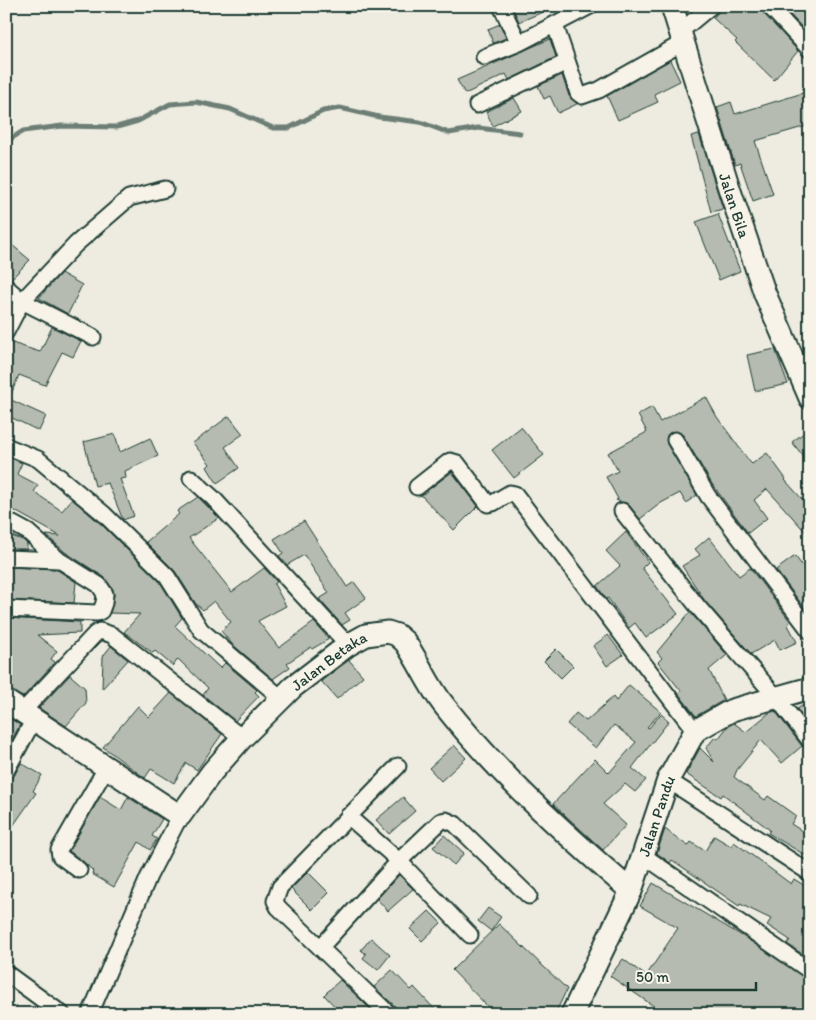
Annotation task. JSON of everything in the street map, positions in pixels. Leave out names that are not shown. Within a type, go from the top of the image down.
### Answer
[{"type":"street","points":[[501,6],[519,43]]},
{"type":"street","name":"Jalan Bila","points":[[672,6],[729,188],[765,294],[804,372],[810,398]]},
{"type":"street","points":[[555,26],[578,93],[582,96],[599,90],[682,37],[711,6]]},
{"type":"street","points":[[769,6],[810,50]]},
{"type":"street","points":[[484,57],[555,26],[586,7]]},
{"type":"street","points":[[477,105],[567,62]]},
{"type":"street","points":[[6,332],[22,300],[76,244],[129,198],[165,189]]},
{"type":"street","points":[[6,287],[22,300],[93,337]]},
{"type":"street","points":[[675,440],[708,496],[810,631]]},
{"type":"street","points":[[6,446],[38,459],[104,514],[166,576],[181,595],[201,630],[280,697]]},
{"type":"street","points":[[416,487],[450,461],[457,464],[488,504],[493,504],[510,493],[515,494],[695,730],[732,710],[810,688]]},
{"type":"street","points":[[191,478],[213,498],[348,645]]},
{"type":"street","points":[[622,511],[698,607],[776,697],[810,741]]},
{"type":"street","points":[[6,520],[28,532],[59,560],[102,590],[104,603],[101,611],[89,614],[6,609]]},
{"type":"street","points":[[6,558],[59,560]]},
{"type":"street","points":[[6,771],[20,712],[100,631],[112,635],[242,738]]},
{"type":"street","name":"Jalan Betaka","points":[[180,816],[212,772],[280,697],[348,645],[366,635],[378,632],[397,635],[405,642],[441,702],[467,732],[541,809],[631,891]]},
{"type":"street","points":[[20,712],[180,816],[145,884],[90,1014]]},
{"type":"street","name":"Jalan Pandu","points":[[572,1014],[631,891],[668,780],[695,730]]},
{"type":"street","points":[[389,1014],[278,907],[276,895],[280,888],[348,816],[398,766]]},
{"type":"street","points":[[79,870],[60,856],[60,850],[106,768]]},
{"type":"street","points":[[668,780],[810,873]]},
{"type":"street","points":[[348,816],[399,861],[470,935]]},
{"type":"street","points":[[320,948],[399,861],[441,821],[451,821],[529,896]]},
{"type":"street","points":[[644,856],[810,971]]},
{"type":"street","points":[[6,973],[62,1014]]},
{"type":"building","points":[[512,6],[557,6],[519,22]]},
{"type":"building","points":[[724,6],[758,6],[798,51],[774,80],[735,42],[737,40],[713,18]]},
{"type":"building","points":[[789,6],[810,6],[810,31],[807,33],[785,9]]},
{"type":"building","points":[[500,24],[506,38],[493,43],[488,29]]},
{"type":"building","points":[[550,39],[556,57],[509,80],[506,74],[465,94],[457,80]]},
{"type":"building","points":[[670,60],[680,81],[654,94],[658,102],[618,120],[607,96]]},
{"type":"building","points":[[562,75],[569,96],[577,104],[558,113],[550,96],[544,99],[538,86]]},
{"type":"building","points":[[806,92],[810,105],[810,125],[755,141],[773,194],[753,201],[740,163],[735,165],[717,107],[731,102],[735,114]]},
{"type":"building","points":[[514,98],[522,111],[493,126],[486,112]]},
{"type":"building","points":[[699,134],[723,209],[711,212],[691,136]]},
{"type":"building","points":[[718,214],[740,271],[719,280],[696,222]]},
{"type":"building","points":[[6,240],[30,260],[11,279],[6,278]]},
{"type":"building","points":[[61,273],[82,285],[68,314],[39,298]]},
{"type":"building","points":[[52,327],[81,341],[73,357],[62,352],[45,385],[19,375],[9,399],[46,416],[39,431],[6,415],[6,341],[40,352]]},
{"type":"building","points":[[775,349],[788,384],[755,391],[747,355]]},
{"type":"building","points":[[706,397],[717,417],[749,461],[752,464],[767,453],[785,480],[810,508],[810,537],[767,489],[754,500],[767,518],[748,533],[712,484],[683,435],[675,431],[667,435],[667,444],[697,495],[686,503],[680,493],[661,503],[640,519],[629,505],[616,500],[618,499],[606,477],[618,471],[608,453],[647,432],[638,415],[652,407],[660,422]]},
{"type":"building","points":[[229,416],[243,434],[225,447],[239,468],[217,483],[207,467],[210,464],[193,443]]},
{"type":"building","points":[[521,427],[544,455],[514,478],[492,450]]},
{"type":"building","points":[[810,428],[810,465],[792,442]]},
{"type":"building","points":[[115,434],[120,452],[150,438],[158,456],[125,471],[126,478],[120,479],[134,516],[123,520],[108,483],[95,486],[84,442]]},
{"type":"building","points":[[6,456],[22,463],[17,474],[38,485],[34,492],[62,511],[72,499],[102,525],[160,582],[182,618],[175,626],[220,668],[225,663],[257,690],[255,692],[259,696],[235,721],[203,695],[208,688],[178,659],[173,666],[155,651],[153,653],[124,632],[140,614],[110,613],[114,595],[113,589],[104,577],[65,552],[46,535],[60,536],[6,506]]},
{"type":"building","points":[[452,472],[478,506],[454,530],[421,495]]},
{"type":"building","points":[[198,497],[219,518],[189,538],[232,592],[264,568],[277,582],[274,584],[286,606],[258,621],[279,648],[314,622],[329,639],[312,649],[311,647],[287,663],[290,667],[273,679],[232,644],[221,631],[231,622],[214,601],[203,610],[196,604],[175,571],[146,542],[179,514],[177,511]]},
{"type":"building","points":[[304,521],[347,587],[354,582],[366,598],[345,613],[350,620],[342,625],[319,599],[329,593],[304,555],[287,565],[279,556],[283,553],[274,539]]},
{"type":"building","points":[[626,532],[648,562],[642,568],[678,614],[646,638],[635,623],[629,628],[597,586],[620,566],[606,551]]},
{"type":"building","points":[[6,534],[23,540],[27,544],[27,549],[6,549]]},
{"type":"building","points":[[709,537],[739,576],[750,568],[790,621],[788,625],[797,642],[780,650],[775,640],[751,654],[705,601],[682,566],[700,555],[695,549]]},
{"type":"building","points":[[795,556],[810,576],[810,607],[806,610],[776,570]]},
{"type":"building","points":[[6,567],[56,569],[76,582],[74,603],[6,600]]},
{"type":"building","points":[[690,612],[727,655],[709,670],[724,700],[696,716],[678,693],[681,691],[658,662],[662,658],[657,652]]},
{"type":"building","points":[[6,618],[80,622],[80,633],[37,635],[57,651],[51,659],[55,662],[23,697],[6,689]]},
{"type":"building","points":[[608,635],[623,655],[607,666],[593,646]]},
{"type":"building","points":[[111,646],[128,660],[102,689],[103,656]]},
{"type":"building","points":[[556,649],[573,666],[561,678],[544,661]]},
{"type":"building","points":[[349,660],[363,676],[337,699],[321,681]]},
{"type":"building","points":[[70,675],[85,688],[86,703],[66,726],[39,708]]},
{"type":"building","points":[[629,685],[661,712],[647,727],[649,728],[661,714],[669,721],[632,768],[646,780],[635,792],[625,784],[603,804],[626,825],[603,850],[553,804],[595,759],[609,773],[636,742],[614,725],[596,748],[567,724],[576,713],[586,721],[613,697],[616,701]]},
{"type":"building","points":[[171,693],[222,734],[197,770],[186,763],[174,783],[151,769],[145,778],[103,747],[138,706],[149,717]]},
{"type":"building","points":[[810,701],[810,725],[797,709]]},
{"type":"building","points":[[775,711],[802,746],[782,763],[761,740],[737,770],[734,777],[765,800],[768,796],[796,816],[791,824],[810,836],[810,858],[768,833],[770,830],[723,794],[721,797],[686,774],[700,748],[714,762],[706,748],[715,737],[718,739],[728,726],[734,723],[746,732],[769,713]]},
{"type":"building","points":[[6,716],[20,725],[6,749]]},
{"type":"building","points":[[454,745],[466,758],[441,781],[429,768]]},
{"type":"building","points":[[21,763],[42,775],[33,791],[36,793],[6,836],[6,780],[14,776]]},
{"type":"building","points":[[100,797],[121,810],[128,797],[162,819],[152,836],[157,839],[150,850],[139,842],[114,887],[92,874],[93,871],[85,863],[69,851]]},
{"type":"building","points":[[403,797],[415,811],[389,834],[376,820]]},
{"type":"building","points":[[665,829],[688,846],[691,842],[705,851],[714,836],[731,846],[734,842],[791,884],[794,879],[810,889],[810,952],[807,957],[787,944],[790,940],[767,925],[771,919],[740,904],[739,906],[672,860],[670,863],[657,853]]},
{"type":"building","points":[[444,835],[464,853],[454,865],[433,847]]},
{"type":"building","points":[[308,872],[329,893],[312,910],[291,889]]},
{"type":"building","points":[[399,875],[413,889],[388,911],[377,899]]},
{"type":"building","points":[[653,883],[744,937],[810,980],[810,1014],[665,1014],[610,976],[623,959],[646,976],[678,928],[640,906]]},
{"type":"building","points":[[488,908],[501,917],[491,931],[478,921]]},
{"type":"building","points":[[429,911],[441,923],[422,941],[410,929]]},
{"type":"building","points":[[499,924],[567,989],[555,1014],[495,1014],[452,970]]},
{"type":"building","points":[[371,938],[390,955],[378,970],[363,958],[366,954],[361,950]]},
{"type":"building","points":[[392,970],[411,990],[414,987],[439,1014],[398,1014],[396,1007],[374,987]]},
{"type":"building","points":[[340,980],[375,1014],[342,1014],[324,995]]},
{"type":"waterway","points":[[6,142],[23,131],[62,126],[117,127],[138,121],[170,104],[196,102],[230,109],[273,128],[289,128],[323,111],[340,108],[379,117],[420,122],[449,133],[478,128],[520,133]]}]
